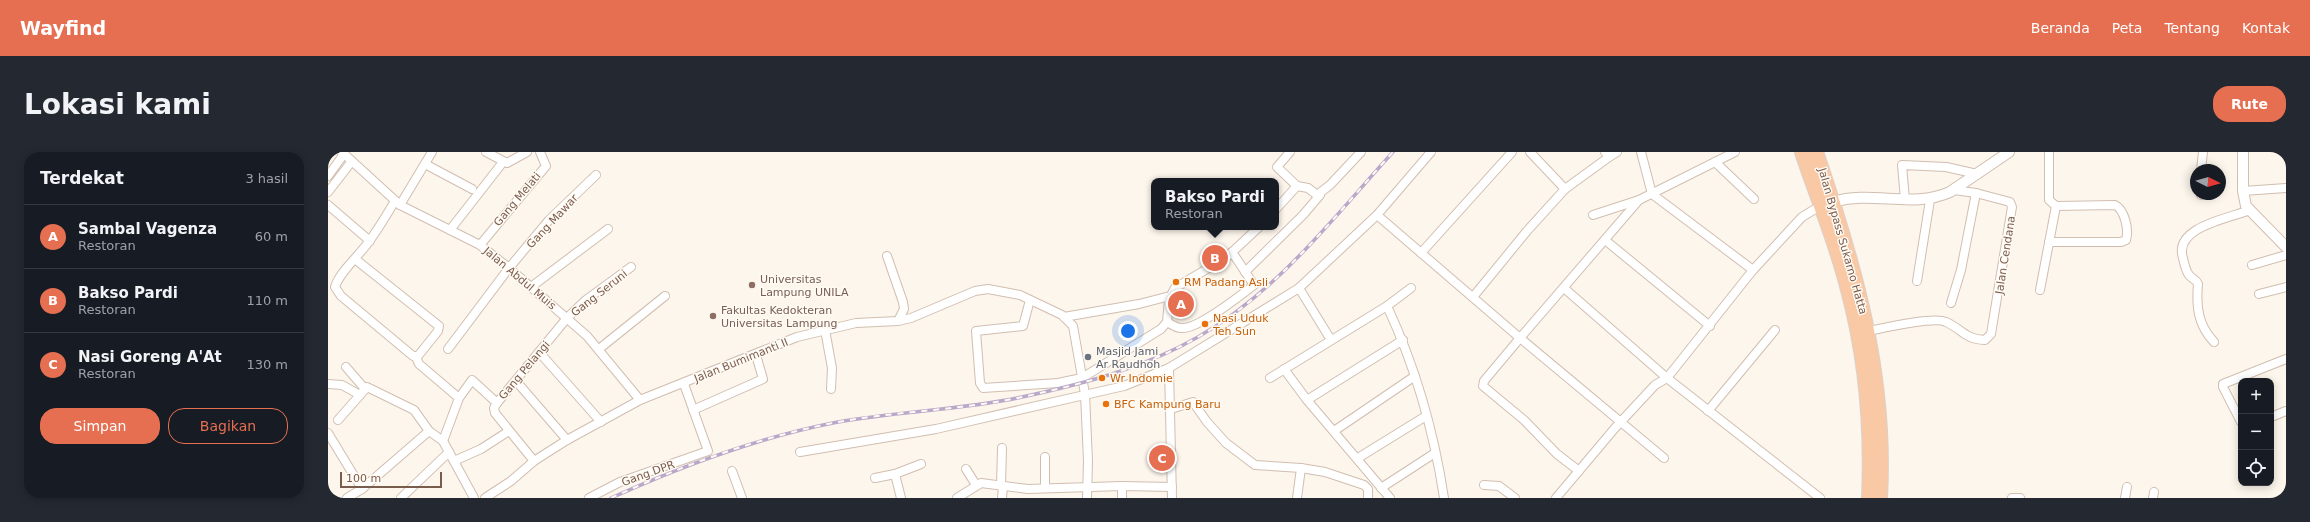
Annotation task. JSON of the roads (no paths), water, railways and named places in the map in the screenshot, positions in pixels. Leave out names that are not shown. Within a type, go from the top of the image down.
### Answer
[{"type":"highway","name":"Jalan Bypass Sukarno Hatta","points":[[1802,152],[1827,204],[1854,271],[1869,331],[1866,349],[1870,425],[1868,498]]},
{"type":"highway","name":"Jalan Bypass Sukarno Hatta","points":[[1816,152],[1848,290],[1866,349],[1878,396],[1882,450],[1880,498]]},
{"type":"street","points":[[432,152],[370,241],[337,282],[335,287],[338,293],[416,357],[419,364],[459,398]]},
{"type":"street","points":[[486,152],[503,162],[507,162],[527,152]]},
{"type":"street","name":"Gang Melati","points":[[480,245],[546,166],[540,152]]},
{"type":"street","points":[[1290,152],[1277,166],[1297,186],[1308,188],[1317,195],[1320,195]]},
{"type":"street","points":[[1245,272],[1303,215],[1361,152]]},
{"type":"street","points":[[800,452],[936,429],[1124,386],[1169,368],[1299,288],[1377,215],[1431,152]]},
{"type":"street","points":[[1420,253],[1512,152]]},
{"type":"street","points":[[1530,152],[1565,189]]},
{"type":"street","points":[[1473,297],[1565,189],[1607,155],[1617,152]]},
{"type":"street","points":[[1641,152],[1652,194],[1753,270]]},
{"type":"street","points":[[1592,215],[1639,200],[1735,152]]},
{"type":"street","points":[[1556,498],[1655,385],[1667,378],[1710,326],[1753,270],[1802,217],[1827,204],[1856,197],[1930,200],[1954,190],[2009,152]]},
{"type":"street","points":[[2049,152],[2049,200],[2056,206],[2115,205],[2123,212],[2127,238],[2121,242],[2049,242]]},
{"type":"street","points":[[2202,164],[2203,152]]},
{"type":"street","points":[[2243,152],[2242,191],[2246,206],[2281,236],[2286,247]]},
{"type":"street","points":[[328,176],[343,153]]},
{"type":"street","name":"Jalan Abdul Muis","points":[[343,153],[397,203],[480,245],[509,268],[567,318],[599,349],[640,400]]},
{"type":"street","points":[[328,192],[352,161]]},
{"type":"street","points":[[450,230],[503,162]]},
{"type":"street","points":[[1715,162],[1754,199]]},
{"type":"street","points":[[425,164],[472,189]]},
{"type":"street","points":[[1905,200],[1902,165],[1946,167],[1977,174]]},
{"type":"street","name":"Gang Mawar","points":[[448,349],[509,268],[549,220],[596,175]]},
{"type":"street","points":[[1279,206],[1297,186]]},
{"type":"street","points":[[2242,191],[2286,188]]},
{"type":"street","name":"Jalan Cendana","points":[[1869,331],[1911,324],[1946,321],[1968,337],[1985,340],[1990,334],[1994,324],[2012,206],[2010,202],[1976,193],[1954,190]]},
{"type":"street","points":[[1951,303],[1961,270],[1976,193]]},
{"type":"street","points":[[1579,471],[1557,454],[1524,420],[1483,386],[1484,381],[1639,200]]},
{"type":"street","points":[[1917,281],[1930,200]]},
{"type":"street","points":[[328,205],[370,241]]},
{"type":"street","points":[[2040,290],[2056,206]]},
{"type":"street","points":[[2214,342],[2204,332],[2198,316],[2198,284],[2189,275],[2183,259],[2184,243],[2186,237],[2196,230],[2250,210]]},
{"type":"street","points":[[1377,215],[1520,338],[1664,458]]},
{"type":"street","points":[[531,287],[608,229]]},
{"type":"street","points":[[1030,300],[1023,326],[976,330],[981,387],[988,389],[1058,384],[1082,378],[1155,334],[1166,322],[1170,296],[1175,288],[1232,252],[1256,230]]},
{"type":"street","points":[[1605,240],[1710,326]]},
{"type":"street","points":[[1166,322],[1181,328],[1186,328],[1225,307],[1254,285],[1232,252]]},
{"type":"street","points":[[2252,265],[2286,255]]},
{"type":"street","points":[[887,256],[903,298],[904,309],[898,321]]},
{"type":"street","points":[[355,259],[439,326],[438,331],[421,354],[416,357]]},
{"type":"street","name":"Gang Seruni","points":[[567,318],[586,300],[632,267]]},
{"type":"street","points":[[1299,288],[1331,340]]},
{"type":"street","points":[[1270,378],[1387,306],[1411,288]]},
{"type":"street","points":[[1564,288],[1708,412],[1820,498]]},
{"type":"street","points":[[2259,294],[2286,288]]},
{"type":"street","name":"Jalan Bumimanti II","points":[[488,497],[511,481],[534,461],[567,440],[640,400],[684,384],[797,337],[856,323],[898,321],[925,312],[975,291],[988,289],[1003,290],[1030,300],[1064,317]]},
{"type":"street","points":[[599,349],[665,296]]},
{"type":"street","points":[[1087,498],[1085,394],[1074,331],[1064,317],[1139,304],[1170,296]]},
{"type":"street","points":[[1387,306],[1403,340],[1415,376],[1435,453],[1444,498]]},
{"type":"street","name":"Gang Pelangi","points":[[534,461],[494,411],[497,403],[567,318]]},
{"type":"street","points":[[825,330],[832,368],[831,390]]},
{"type":"street","points":[[1708,412],[1775,330]]},
{"type":"street","points":[[1307,400],[1403,340]]},
{"type":"street","points":[[539,352],[601,422]]},
{"type":"street","points":[[684,384],[693,410],[763,379],[756,355]]},
{"type":"street","points":[[2238,416],[2223,387],[2223,384],[2286,359]]},
{"type":"street","points":[[346,367],[362,392]]},
{"type":"street","points":[[1169,368],[1172,498]]},
{"type":"street","points":[[1284,369],[1307,400],[1358,458],[1390,498]]},
{"type":"street","points":[[1334,431],[1415,376]]},
{"type":"street","points":[[443,441],[459,398],[474,381],[497,403]]},
{"type":"street","points":[[516,381],[567,440]]},
{"type":"street","points":[[328,384],[342,385],[362,392]]},
{"type":"street","points":[[338,420],[362,392],[371,387],[414,410],[429,431],[443,441],[474,498]]},
{"type":"street","points":[[1171,409],[1193,402],[1207,422],[1226,443],[1255,465],[1301,468],[1325,472],[1364,485],[1368,489],[1368,497]]},
{"type":"street","name":"Gang DPR","points":[[589,498],[620,482],[708,451],[693,410]]},
{"type":"street","points":[[2274,416],[2286,411]]},
{"type":"street","points":[[1358,458],[1426,416]]},
{"type":"street","points":[[347,498],[362,489],[429,431]]},
{"type":"street","points":[[454,461],[481,449],[510,431]]},
{"type":"street","points":[[328,433],[362,489]]},
{"type":"street","points":[[1002,448],[1002,498]]},
{"type":"street","points":[[401,498],[449,452]]},
{"type":"street","points":[[1382,488],[1435,453]]},
{"type":"street","points":[[1045,457],[1045,488]]},
{"type":"street","points":[[875,478],[895,474],[921,464]]},
{"type":"street","points":[[1297,498],[1301,468]]},
{"type":"street","points":[[966,469],[976,485]]},
{"type":"street","points":[[732,471],[739,497]]},
{"type":"street","points":[[895,474],[900,498]]},
{"type":"street","points":[[957,498],[976,485],[988,484],[1002,487],[1045,488],[1122,486],[1172,487]]},
{"type":"street","points":[[1484,485],[1499,486],[1516,498]]},
{"type":"street","points":[[1122,486],[1122,498]]},
{"type":"street","points":[[2125,498],[2127,487]]},
{"type":"street","points":[[2012,498],[2020,498]]},
{"type":"railway","points":[[611,498],[666,474],[722,453],[809,428],[861,418],[977,405],[1022,397],[1113,374],[1156,358],[1198,337],[1227,319],[1279,276],[1326,228],[1393,152]]},
{"type":"place","name":"Bakso Pardi","points":[[1215,258]]},
{"type":"place","name":"RM Padang Asli","points":[[1176,282]]},
{"type":"place","name":"Universitas Lampung UNILA","points":[[752,285]]},
{"type":"place","name":"Sambal Vagenza","points":[[1181,304]]},
{"type":"place","name":"Fakultas Kedokteran Universitas Lampung","points":[[713,316]]},
{"type":"place","name":"Nasi Uduk Teh Sun","points":[[1205,324]]},
{"type":"place","name":"Masjid Jami Ar Raudhoh","points":[[1088,357]]},
{"type":"place","name":"Wr Indomie","points":[[1102,378]]},
{"type":"place","name":"BFC Kampung Baru","points":[[1106,404]]},
{"type":"place","name":"Nasi Goreng A'At","points":[[1162,458]]}]
